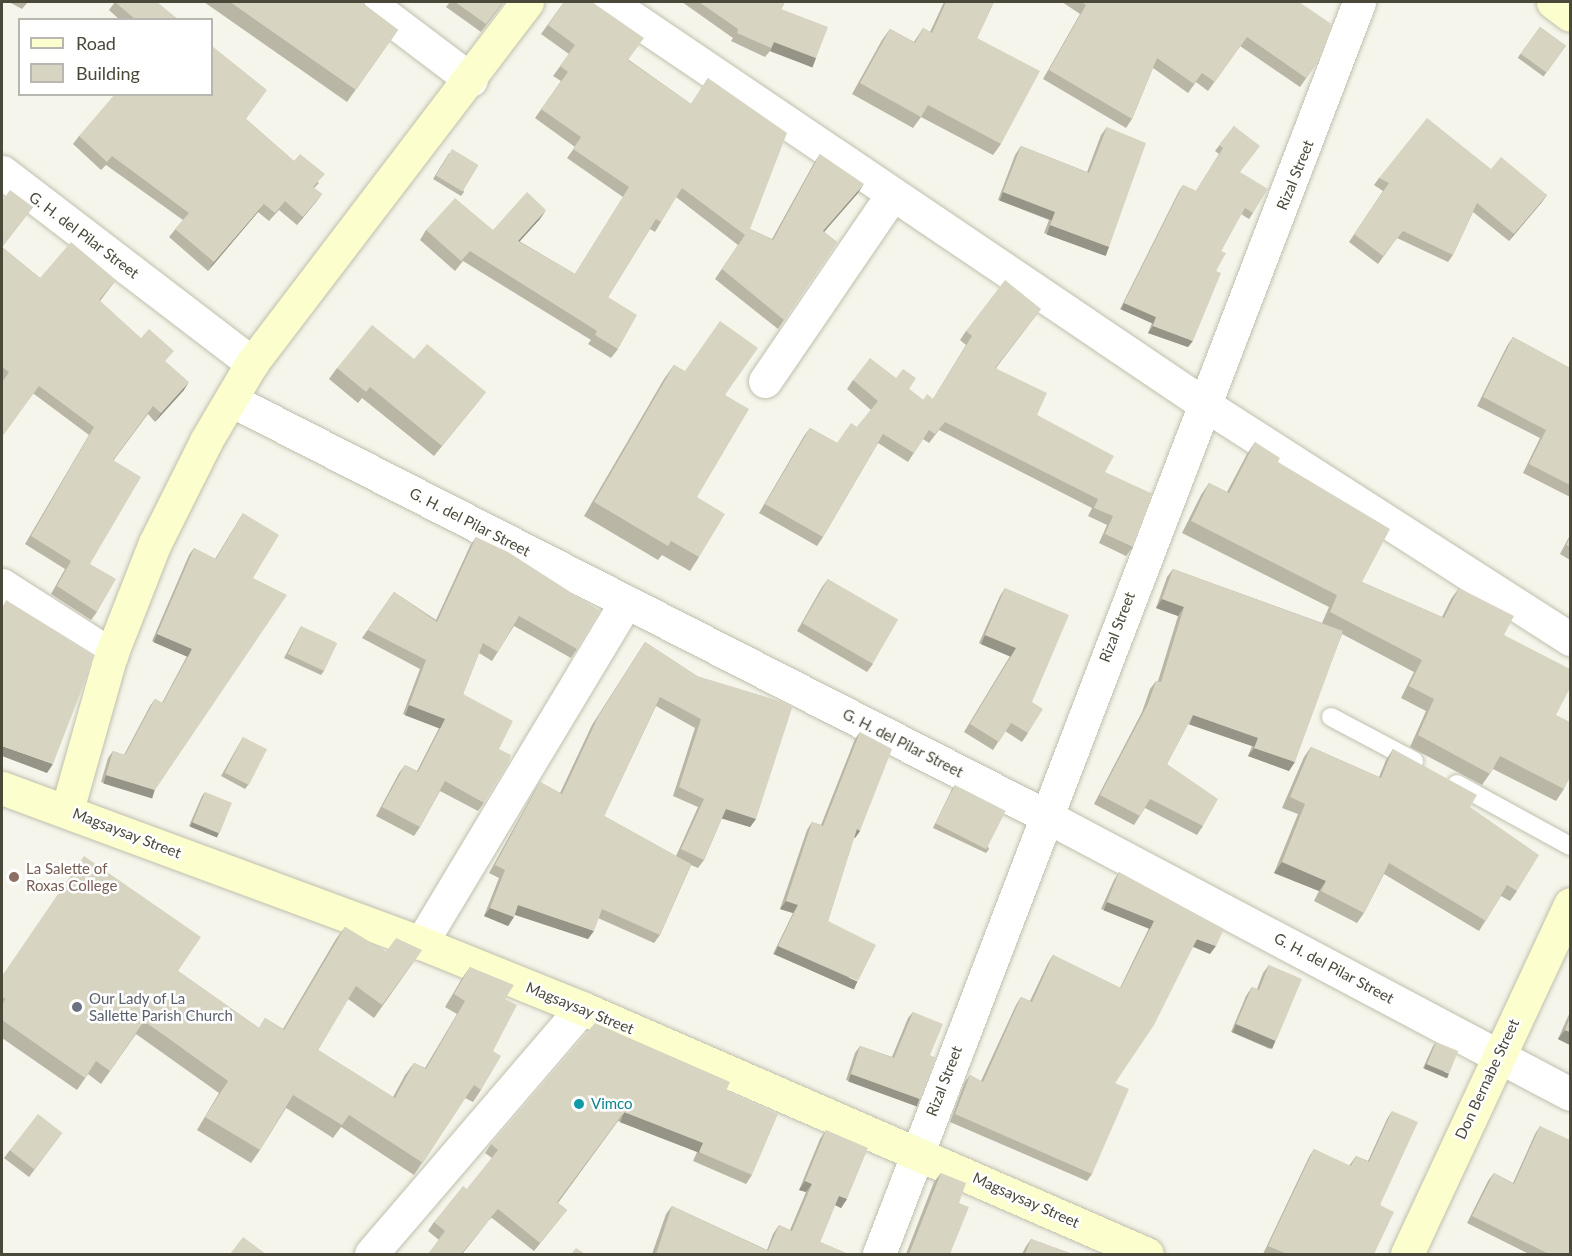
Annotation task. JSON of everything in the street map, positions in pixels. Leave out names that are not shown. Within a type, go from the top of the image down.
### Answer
[{"type":"street","points":[[368,2],[471,80]]},
{"type":"street","points":[[67,810],[111,655],[155,543],[252,363],[471,80],[527,2]]},
{"type":"street","points":[[609,2],[891,196],[1204,404],[1570,639]]},
{"type":"street","name":"Rizal Street","points":[[879,1254],[1044,815],[1359,2]]},
{"type":"street","points":[[1553,2],[1570,15]]},
{"type":"street","name":"G. H. del Pilar Street","points":[[2,172],[252,363]]},
{"type":"street","points":[[765,381],[891,196]]},
{"type":"street","name":"G. H. del Pilar Street","points":[[231,400],[1044,815],[1570,1094]]},
{"type":"street","points":[[2,585],[111,655]]},
{"type":"street","points":[[421,944],[626,602]]},
{"type":"street","name":"Magsaysay Street","points":[[2,788],[67,810],[421,944],[582,1008],[918,1151],[1148,1254]]},
{"type":"street","name":"Don Bernabe Street","points":[[1407,1254],[1498,1054],[1570,904]]},
{"type":"street","points":[[371,1254],[582,1008]]},
{"type":"lane","points":[[1331,717],[1570,846]]},
{"type":"building","points":[[115,2],[157,2],[177,18],[134,18]]},
{"type":"building","points":[[230,2],[364,2],[398,30],[356,90]]},
{"type":"building","points":[[455,2],[503,2],[486,24]]},
{"type":"building","points":[[564,2],[592,2],[644,38],[628,60],[691,104],[708,78],[787,133],[750,229],[773,240],[820,154],[864,184],[823,231],[837,242],[784,320],[722,269],[745,235],[682,188],[661,222],[656,219],[608,297],[637,315],[618,349],[595,335],[597,331],[470,251],[461,261],[426,230],[455,198],[493,230],[527,192],[546,210],[518,241],[575,274],[629,187],[573,149],[581,137],[541,109],[568,72],[560,66],[575,45],[548,25]]},
{"type":"building","points":[[699,2],[785,2],[781,9],[828,27],[816,58],[774,42],[771,48],[737,33],[738,29]]},
{"type":"building","points":[[946,2],[994,2],[977,38],[1040,71],[1001,144],[928,105],[921,117],[860,83],[890,29],[915,43],[923,28],[932,33]]},
{"type":"building","points":[[1081,2],[1299,2],[1333,25],[1321,57],[1306,78],[1247,37],[1215,82],[1202,73],[1194,84],[1157,58],[1132,119],[1049,70],[1086,5]]},
{"type":"building","points":[[1540,27],[1566,46],[1546,73],[1521,54]]},
{"type":"building","points":[[213,47],[267,90],[246,119],[294,161],[300,154],[325,174],[313,187],[322,194],[303,217],[285,201],[275,213],[264,204],[214,262],[175,229],[189,213],[112,156],[107,162],[79,136],[113,96],[213,96]]},
{"type":"building","points":[[1427,118],[1491,169],[1501,157],[1547,195],[1514,234],[1477,203],[1453,255],[1403,231],[1383,256],[1354,234],[1389,183],[1379,178]]},
{"type":"building","points":[[1234,126],[1260,146],[1240,172],[1268,189],[1253,213],[1245,208],[1221,251],[1226,253],[1216,271],[1221,273],[1193,341],[1153,326],[1156,317],[1124,303],[1183,185],[1196,191],[1223,148],[1219,145]]},
{"type":"building","points":[[1107,127],[1146,143],[1109,247],[1050,225],[1055,212],[1003,192],[1021,146],[1089,173]]},
{"type":"building","points":[[452,149],[479,165],[463,192],[436,176]]},
{"type":"building","points":[[10,190],[33,207],[2,247],[2,201]]},
{"type":"building","points":[[71,242],[116,280],[99,300],[141,338],[149,329],[174,351],[165,361],[189,382],[161,413],[153,406],[113,460],[141,477],[90,564],[116,579],[97,612],[57,586],[71,561],[31,536],[94,427],[39,386],[2,437],[2,382],[9,372],[2,367],[2,247],[40,278]]},
{"type":"building","points":[[1005,280],[1041,309],[995,368],[1047,393],[1037,415],[1114,456],[1105,472],[1153,494],[1133,547],[1105,534],[1113,516],[1094,508],[1098,499],[945,422],[935,434],[929,430],[914,453],[883,434],[823,537],[765,504],[810,428],[837,443],[851,423],[857,427],[878,401],[853,380],[870,358],[896,378],[903,369],[916,378],[909,389],[923,400],[927,394],[933,399],[972,336],[966,331]]},
{"type":"building","points":[[720,321],[758,348],[725,395],[749,409],[697,497],[725,514],[699,557],[671,541],[668,546],[594,502],[674,365],[685,371]]},
{"type":"building","points":[[372,325],[414,359],[427,344],[486,392],[442,446],[370,387],[366,392],[337,368]]},
{"type":"building","points":[[1513,337],[1570,368],[1570,485],[1529,464],[1546,430],[1483,397]]},
{"type":"building","points":[[1255,442],[1280,458],[1278,462],[1390,529],[1362,582],[1444,618],[1459,588],[1514,616],[1504,635],[1570,669],[1570,688],[1556,715],[1570,722],[1570,777],[1564,789],[1500,756],[1490,774],[1418,735],[1434,699],[1409,686],[1422,660],[1330,612],[1337,595],[1191,521],[1209,483],[1229,493]]},
{"type":"building","points":[[243,513],[279,535],[253,578],[287,595],[155,790],[106,775],[113,751],[125,755],[155,699],[163,703],[192,649],[157,634],[194,548],[216,559]]},
{"type":"building","points":[[476,537],[508,552],[600,611],[577,649],[519,616],[498,652],[483,643],[463,694],[513,721],[499,749],[511,755],[508,764],[484,803],[445,781],[420,827],[382,807],[405,765],[418,772],[445,719],[409,705],[426,660],[368,630],[394,592],[437,622]]},
{"type":"building","points":[[1173,569],[1343,631],[1295,762],[1254,748],[1258,738],[1193,715],[1167,764],[1218,799],[1203,826],[1150,799],[1140,816],[1100,795],[1148,704],[1156,681],[1161,682],[1184,607],[1162,599]]},
{"type":"building","points":[[828,579],[898,620],[873,664],[802,623]]},
{"type":"building","points":[[1005,588],[1069,615],[1032,702],[1043,709],[1028,733],[1011,723],[999,742],[970,724],[1016,648],[985,635]]},
{"type":"building","points":[[6,600],[95,655],[53,764],[2,746],[2,609]]},
{"type":"building","points":[[301,626],[337,643],[324,671],[288,654]]},
{"type":"building","points":[[645,642],[697,676],[793,705],[756,819],[726,809],[704,860],[681,849],[704,799],[679,787],[701,719],[660,697],[604,816],[691,864],[660,935],[602,909],[594,931],[518,905],[514,917],[490,908],[505,870],[495,865],[540,782],[562,794],[598,717]]},
{"type":"building","points":[[860,732],[892,749],[860,831],[857,829],[828,921],[876,945],[858,981],[778,946],[798,905],[786,901],[812,822],[823,826]]},
{"type":"building","points":[[243,737],[267,749],[249,785],[225,773]]},
{"type":"building","points":[[1311,747],[1381,778],[1393,749],[1477,795],[1470,807],[1539,855],[1517,891],[1507,885],[1486,921],[1389,863],[1364,913],[1321,891],[1326,881],[1282,862],[1305,804],[1290,797]]},
{"type":"building","points":[[955,785],[1006,811],[986,849],[935,823]]},
{"type":"building","points":[[205,792],[232,803],[220,833],[193,823]]},
{"type":"building","points":[[84,856],[201,937],[178,971],[259,1028],[265,1018],[284,1030],[345,927],[386,952],[396,938],[422,950],[382,1005],[356,986],[318,1050],[395,1098],[414,1063],[426,1069],[465,1001],[454,994],[470,967],[514,985],[505,999],[517,1005],[493,1051],[501,1056],[481,1090],[474,1085],[423,1163],[349,1115],[342,1125],[293,1095],[260,1150],[205,1117],[228,1081],[144,1021],[110,1071],[96,1061],[85,1078],[2,1020],[2,1005],[5,999],[2,996],[2,976]]},
{"type":"building","points":[[1119,872],[1224,929],[1216,946],[1197,939],[1154,1025],[1115,1083],[1129,1089],[1092,1174],[955,1114],[970,1075],[983,1082],[1021,997],[1032,1002],[1053,955],[1121,988],[1154,921],[1107,902]]},
{"type":"building","points":[[1269,965],[1302,979],[1276,1041],[1236,1024],[1252,987],[1259,990]]},
{"type":"building","points":[[913,1012],[943,1024],[930,1055],[936,1058],[920,1099],[851,1074],[860,1046],[894,1058]]},
{"type":"building","points":[[1570,1017],[1570,1032],[1565,1030]]},
{"type":"building","points":[[595,1023],[730,1082],[726,1091],[778,1114],[752,1175],[699,1152],[703,1143],[624,1112],[557,1202],[567,1210],[540,1243],[498,1209],[461,1254],[428,1254],[445,1231],[434,1222],[463,1186],[467,1189],[498,1150],[491,1144]]},
{"type":"building","points":[[1436,1042],[1458,1051],[1449,1073],[1427,1064]]},
{"type":"building","points":[[1392,1111],[1418,1122],[1380,1205],[1394,1212],[1374,1254],[1287,1254],[1268,1246],[1314,1149],[1351,1166],[1356,1156],[1369,1162]]},
{"type":"building","points":[[38,1114],[62,1133],[34,1169],[10,1150]]},
{"type":"building","points":[[1540,1126],[1570,1140],[1570,1254],[1549,1254],[1472,1216],[1494,1173],[1514,1184]]},
{"type":"building","points":[[826,1130],[868,1148],[847,1199],[839,1196],[820,1242],[848,1254],[656,1254],[672,1206],[768,1251],[779,1225],[792,1231],[812,1184],[805,1181]]},
{"type":"building","points":[[941,1173],[966,1183],[959,1203],[969,1207],[950,1254],[909,1254]]},
{"type":"building","points":[[243,1237],[266,1254],[230,1254]]},
{"type":"building","points":[[1031,1239],[1072,1254],[1025,1254]]},
{"type":"building","points":[[576,1248],[585,1254],[571,1254]]},
{"type":"place","name":"La Salette of Roxas College","points":[[14,877]]},
{"type":"place","name":"Our Lady of La Sallette Parish Church","points":[[77,1007]]},
{"type":"place","name":"Vimco","points":[[579,1104]]}]
